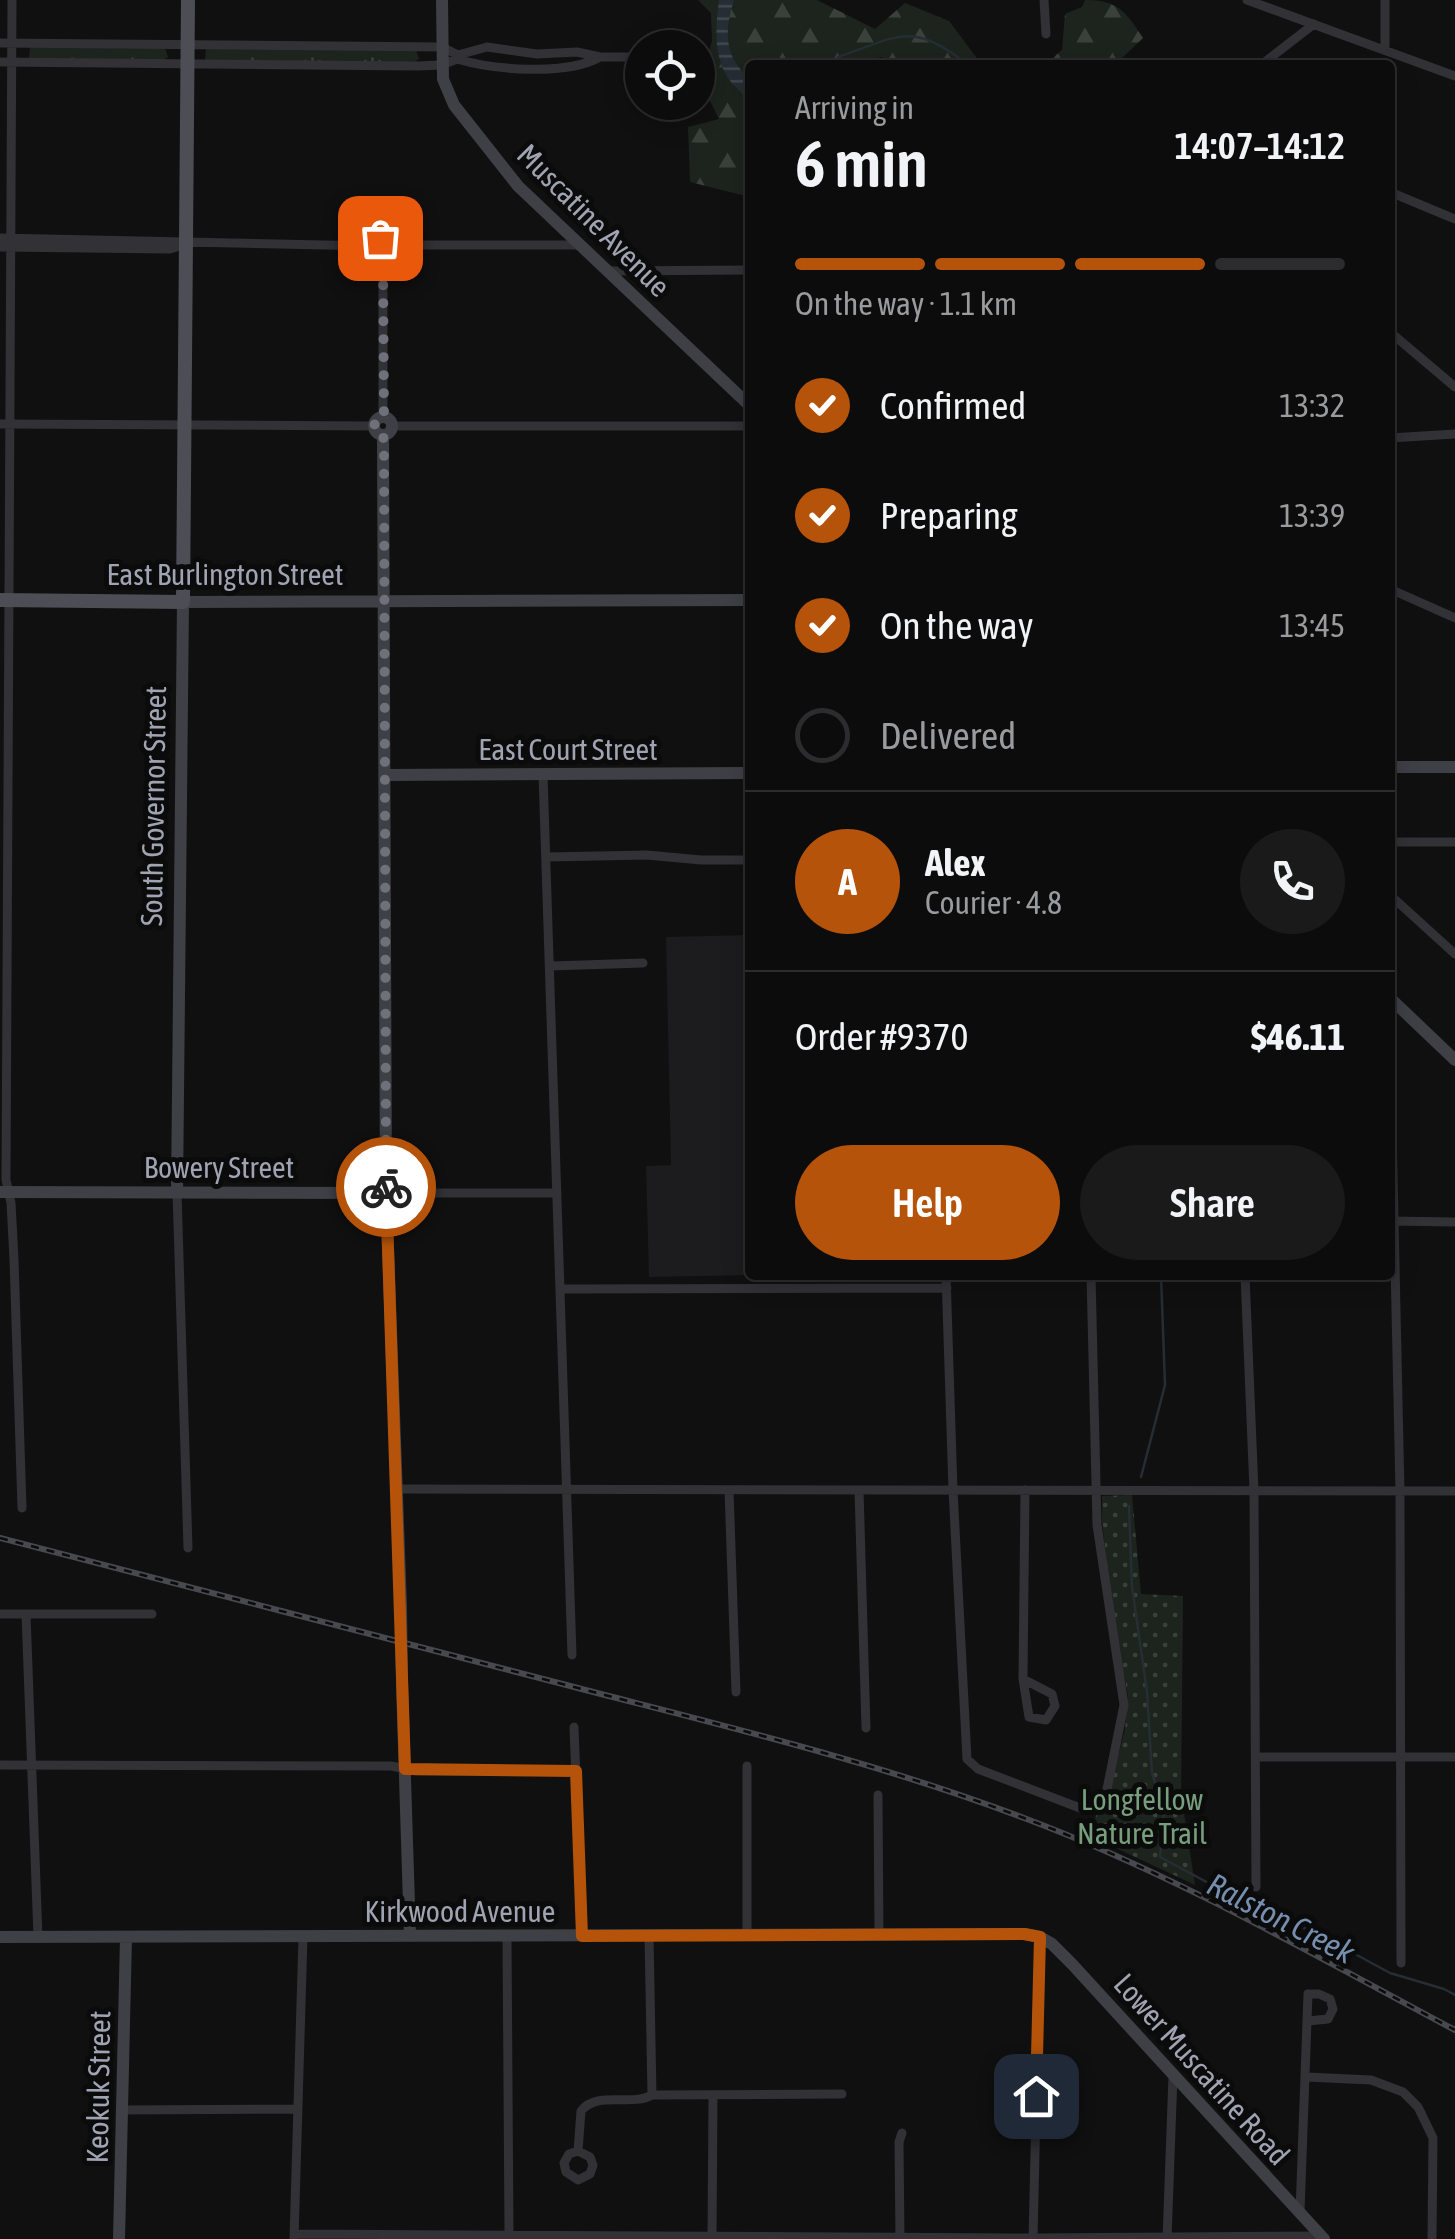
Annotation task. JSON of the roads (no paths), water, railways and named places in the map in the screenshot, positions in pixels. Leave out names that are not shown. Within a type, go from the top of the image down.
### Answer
[{"type":"main road","name":"South Governor Street","points":[[183,602],[188,0]]},
{"type":"main road","name":"East Burlington Street","points":[[5,601],[183,602]]},
{"type":"street","points":[[12,0],[6,43],[4,1192],[14,1259],[22,1508]]},
{"type":"street","name":"Muscatine Avenue","points":[[442,0],[442,65],[446,90],[454,104],[518,186],[745,401]]},
{"type":"street","points":[[1044,0],[1046,34]]},
{"type":"street","points":[[1250,0],[1455,76]]},
{"type":"street","points":[[1385,0],[1385,50]]},
{"type":"street","points":[[1267,60],[1314,24]]},
{"type":"street","points":[[6,43],[442,47],[458,55],[487,47],[537,54],[577,52],[625,57]]},
{"type":"street","points":[[6,62],[442,65],[457,59],[494,67],[584,66],[600,57]]},
{"type":"street","points":[[1395,194],[1455,219]]},
{"type":"street","points":[[371,246],[380,238],[389,245],[579,245]]},
{"type":"street","points":[[5,243],[170,240],[186,244],[371,246]]},
{"type":"street","points":[[389,245],[383,256],[386,1194],[410,1936]]},
{"type":"street","points":[[371,246],[375,254],[383,256]]},
{"type":"street","points":[[607,270],[745,270]]},
{"type":"street","points":[[1395,336],[1455,386]]},
{"type":"street","points":[[4,424],[745,426]]},
{"type":"street","points":[[1395,438],[1455,434]]},
{"type":"street","points":[[1395,591],[1455,618]]},
{"type":"street","name":"East Burlington Street","points":[[183,602],[745,600]]},
{"type":"street","name":"South Governor Street","points":[[183,602],[176,1192],[188,1548]]},
{"type":"street","points":[[1395,767],[1455,767]]},
{"type":"street","name":"East Court Street","points":[[386,775],[745,773]]},
{"type":"street","points":[[544,775],[572,1655]]},
{"type":"street","points":[[1395,842],[1455,842]]},
{"type":"street","points":[[546,857],[647,854],[745,860]]},
{"type":"street","points":[[1395,900],[1455,954]]},
{"type":"street","points":[[550,966],[643,963]]},
{"type":"street","points":[[1395,1003],[1455,1060]]},
{"type":"street","name":"Bowery Street","points":[[4,1192],[557,1194]]},
{"type":"street","points":[[1395,1221],[1455,1222]]},
{"type":"street","points":[[946,1280],[967,1760],[978,1769],[1080,1808],[1096,1805],[1106,1794],[1124,1705],[1097,1525],[1091,1280]]},
{"type":"street","points":[[1245,1280],[1254,1491],[1256,1887]]},
{"type":"street","points":[[1394,1280],[1400,1491],[1401,1963]]},
{"type":"street","points":[[560,1289],[947,1288]]},
{"type":"street","points":[[397,1489],[1455,1491]]},
{"type":"street","points":[[730,1490],[736,1692]]},
{"type":"street","points":[[858,1490],[866,1728]]},
{"type":"street","points":[[1024,1679],[1052,1694],[1055,1706],[1046,1720],[1029,1717],[1024,1701],[1024,1679],[1025,1490]]},
{"type":"street","points":[[0,1614],[152,1614]]},
{"type":"street","points":[[26,1614],[38,1937]]},
{"type":"street","points":[[574,1727],[582,1936]]},
{"type":"street","points":[[1257,1756],[1455,1757]]},
{"type":"street","points":[[0,1765],[391,1766],[576,1771]]},
{"type":"street","points":[[747,1766],[748,1935]]},
{"type":"street","points":[[878,1796],[879,1935]]},
{"type":"street","points":[[303,1936],[294,2236],[1323,2237]]},
{"type":"street","points":[[507,1936],[509,2235]]},
{"type":"street","points":[[649,1936],[652,2094]]},
{"type":"street","name":"Kirkwood Avenue","points":[[0,1937],[1040,1937]]},
{"type":"street","name":"Keokuk Street","points":[[119,2239],[126,1937]]},
{"type":"street","points":[[1033,2238],[1040,1937]]},
{"type":"street","name":"Lower Muscatine Road","points":[[1040,1937],[1072,1964],[1323,2237]]},
{"type":"street","points":[[1300,2212],[1308,2021]]},
{"type":"street","points":[[1167,2238],[1173,2076]]},
{"type":"street","points":[[1306,2077],[1371,2080],[1402,2092],[1418,2107],[1433,2138],[1432,2239]]},
{"type":"street","points":[[578,2151],[582,2110],[588,2103],[639,2100],[652,2094],[842,2094]]},
{"type":"street","points":[[712,2238],[713,2095]]},
{"type":"street","points":[[122,2110],[298,2110]]},
{"type":"street","points":[[900,2238],[902,2134]]},
{"type":"waterway","name":"Ralston Creek","points":[[838,57],[906,36],[933,42],[962,60]]},
{"type":"waterway","name":"Ralston Creek","points":[[1141,1477],[1165,1385],[1161,1280]]},
{"type":"waterway","name":"Ralston Creek","points":[[1129,1506],[1132,1587],[1147,1692],[1152,1773],[1164,1812],[1160,1857],[1390,1973],[1455,1995]]},
{"type":"railway","points":[[0,1538],[747,1732],[969,1798],[1135,1864],[1455,2030]]},
{"type":"park label","name":"Longfellow Nature Trail","points":[[1142,1816]]}]
